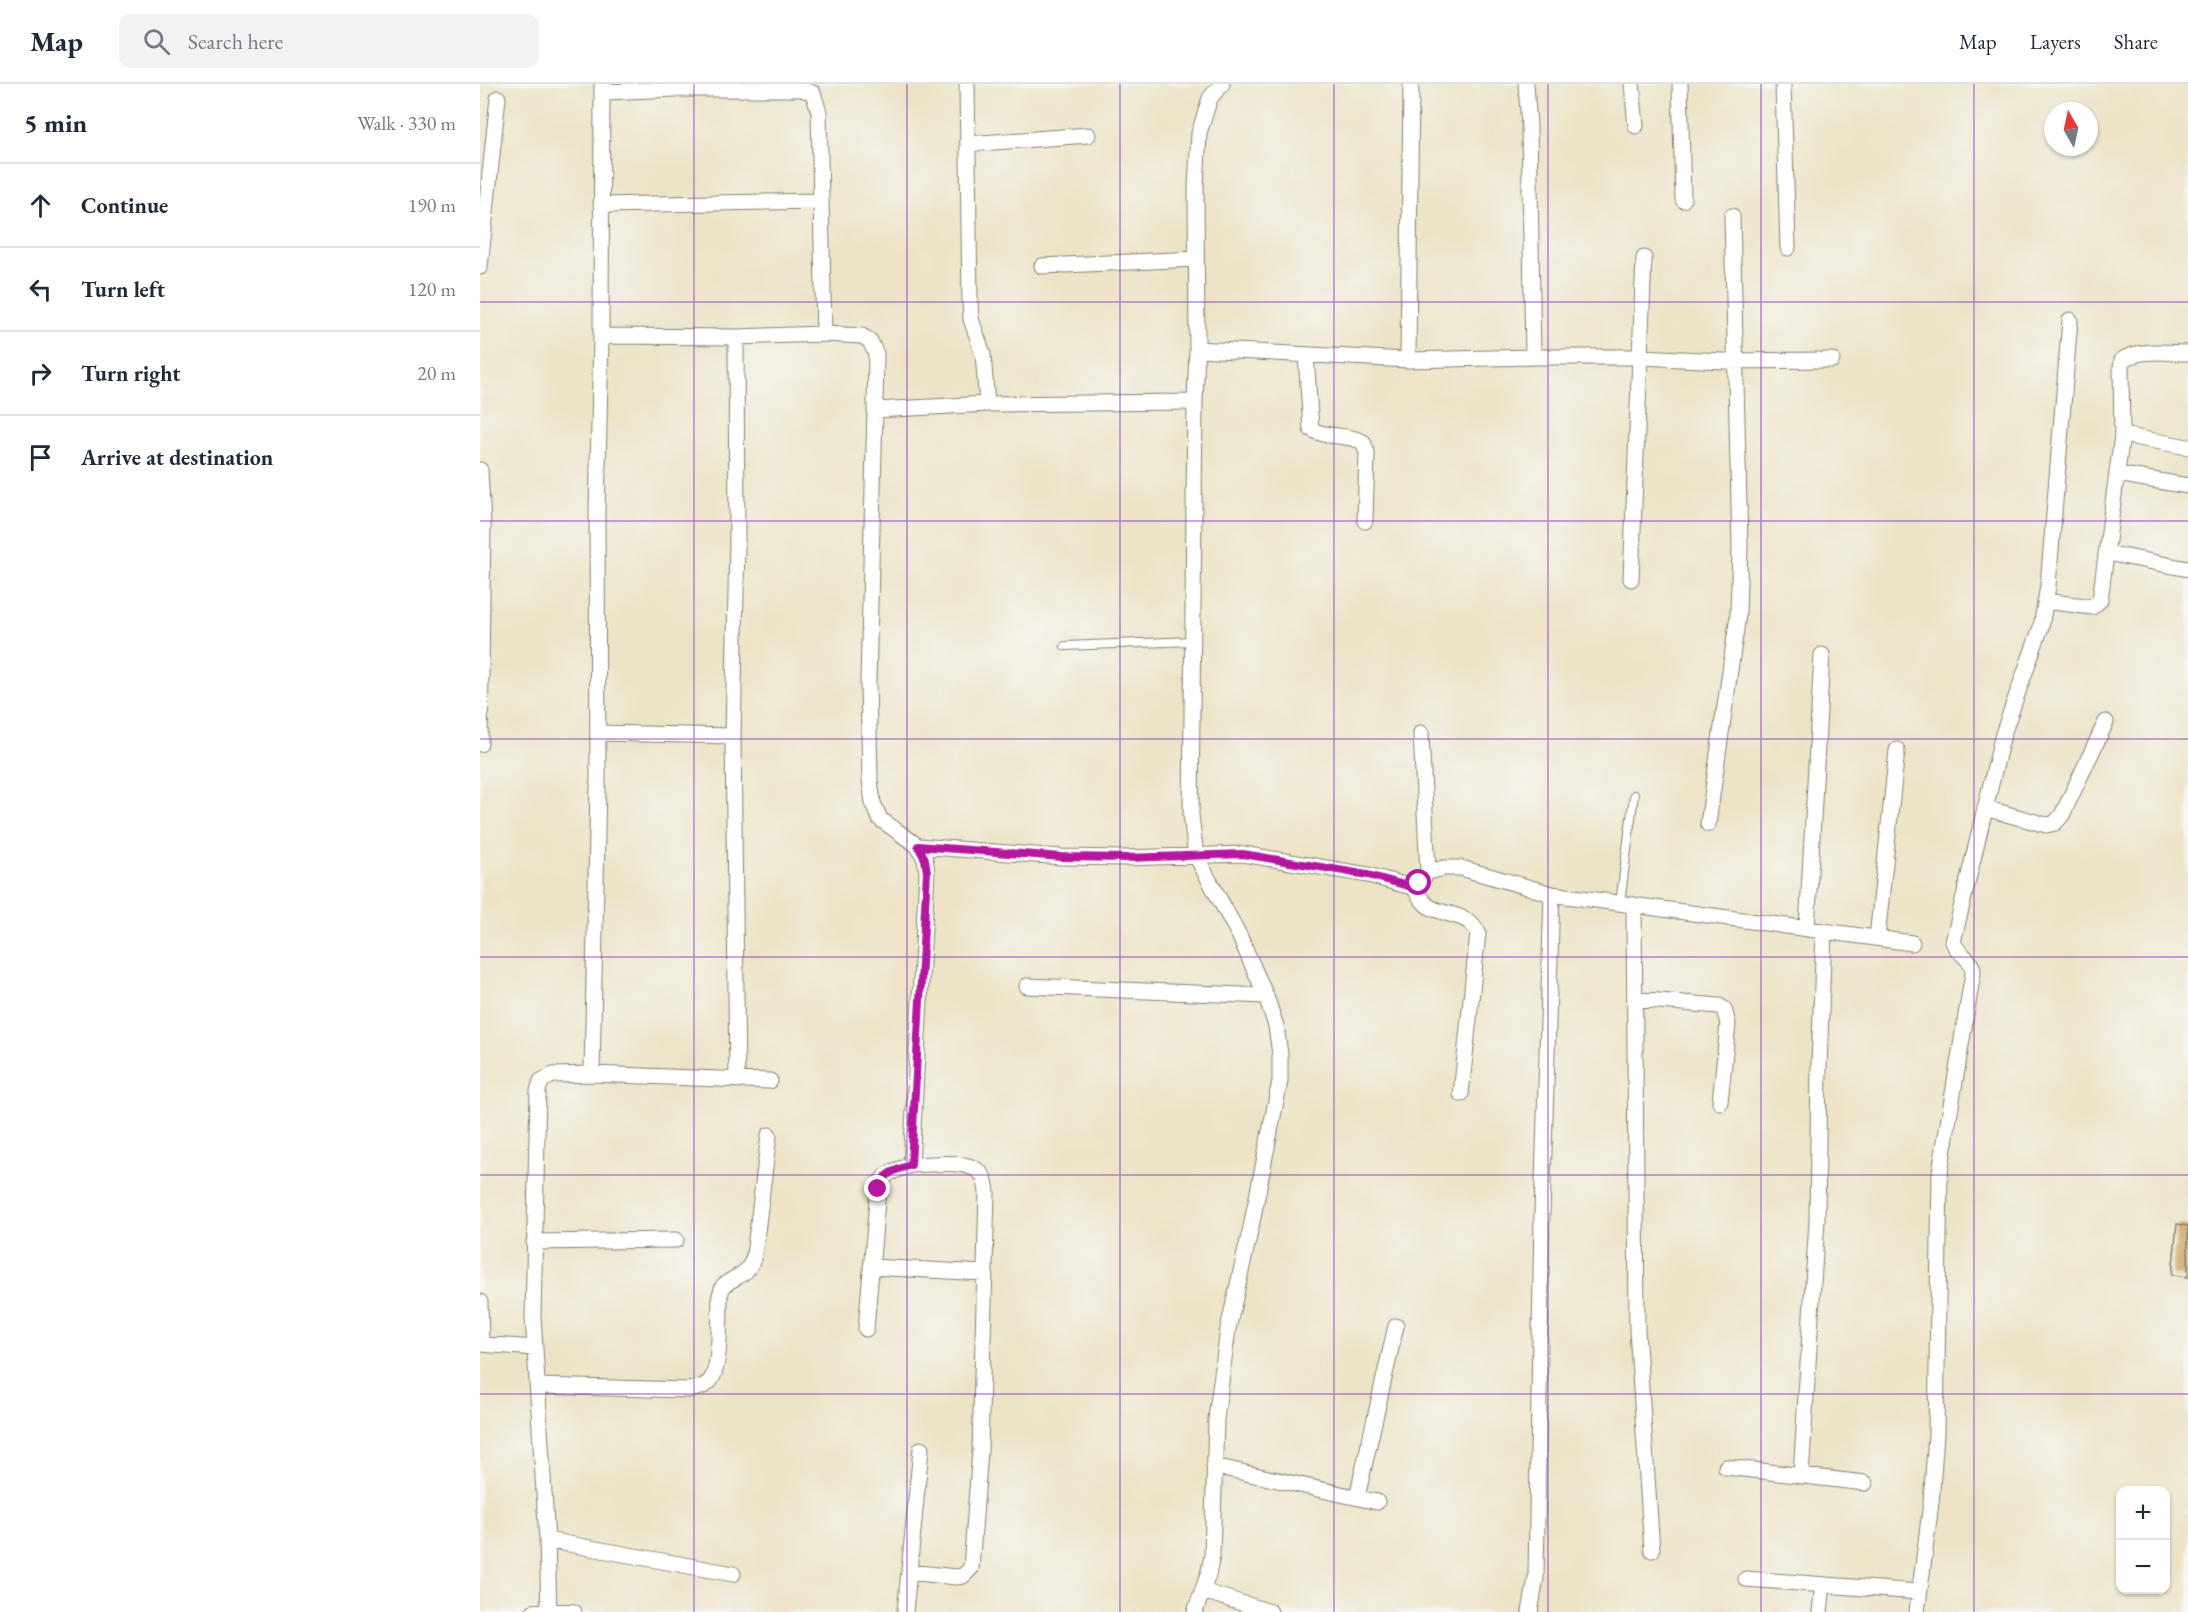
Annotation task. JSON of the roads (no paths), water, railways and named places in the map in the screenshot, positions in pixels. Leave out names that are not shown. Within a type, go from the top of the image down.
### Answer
[{"type":"street","points":[[968,84],[971,319],[983,354],[987,404]]},
{"type":"street","points":[[1408,360],[1411,84]]},
{"type":"street","points":[[1526,84],[1530,126],[1533,357]]},
{"type":"street","points":[[1632,84],[1636,126]]},
{"type":"street","points":[[1680,84],[1683,200]]},
{"type":"street","points":[[1783,84],[1788,248]]},
{"type":"street","points":[[1195,1612],[1212,1556],[1216,1419],[1228,1329],[1280,1081],[1280,1054],[1276,1026],[1266,996],[1239,935],[1196,856],[1191,815],[1197,349],[1196,186],[1199,133],[1210,98],[1221,85]]},
{"type":"street","points":[[592,1074],[598,733],[597,513],[603,88],[801,89],[813,93],[819,112],[824,334]]},
{"type":"street","points":[[480,267],[498,98]]},
{"type":"street","points":[[968,144],[1088,135]]},
{"type":"street","points":[[602,205],[821,201]]},
{"type":"street","points":[[1708,825],[1738,606],[1740,546],[1732,216]]},
{"type":"street","points":[[1631,579],[1644,258]]},
{"type":"street","points":[[1042,266],[1196,259]]},
{"type":"street","points":[[1917,1612],[1931,1503],[1936,1434],[1940,1172],[1973,973],[1973,966],[1956,950],[1953,942],[2003,734],[2041,627],[2070,320]]},
{"type":"street","points":[[601,336],[736,337],[824,334],[862,336],[870,342],[876,354],[868,681],[870,780],[873,803],[880,819],[918,846],[925,859],[927,872],[911,1165]]},
{"type":"street","points":[[736,337],[737,543],[733,736],[737,1080]]},
{"type":"street","points":[[1197,349],[1408,360],[1533,357],[1832,360]]},
{"type":"street","points":[[2045,601],[2092,607],[2097,604],[2102,594],[2121,435],[2122,360],[2130,355],[2143,353],[2188,353]]},
{"type":"street","points":[[1306,355],[1311,429],[1318,433],[1355,437],[1363,442],[1367,453],[1365,520]]},
{"type":"street","points":[[875,410],[987,404],[1195,402]]},
{"type":"street","points":[[2121,435],[2188,447]]},
{"type":"street","points":[[480,470],[483,524],[480,744]]},
{"type":"street","points":[[2117,474],[2188,486]]},
{"type":"street","points":[[2107,553],[2188,569]]},
{"type":"street","points":[[1807,929],[1822,655]]},
{"type":"street","points":[[1985,807],[2046,825],[2055,823],[2062,815],[2106,722]]},
{"type":"street","points":[[598,733],[733,736]]},
{"type":"street","points":[[1421,733],[1428,872]]},
{"type":"street","points":[[1877,938],[1897,750]]},
{"type":"street","points":[[918,846],[1062,857],[1243,854],[1268,856],[1413,886],[1428,906],[1468,920],[1478,933],[1461,1094]]},
{"type":"street","points":[[1413,886],[1419,883],[1428,872],[1444,868],[1461,868],[1552,894],[1912,943]]},
{"type":"street","points":[[1530,1612],[1536,1578],[1542,1214],[1552,894]]},
{"type":"street","points":[[1627,904],[1635,999],[1637,1330],[1652,1550]]},
{"type":"street","points":[[1802,1476],[1817,1220],[1824,931]]},
{"type":"street","points":[[1027,986],[1266,996]]},
{"type":"street","points":[[1635,999],[1719,1006],[1724,1009],[1728,1024],[1720,1102]]},
{"type":"street","points":[[549,1611],[547,1540],[533,1317],[538,1091],[541,1081],[553,1074],[592,1074],[770,1081]]},
{"type":"street","points":[[537,1386],[688,1390],[702,1388],[709,1382],[716,1368],[720,1295],[723,1286],[744,1274],[750,1267],[754,1256],[769,1135]]},
{"type":"street","points":[[866,1329],[878,1189],[881,1179],[888,1173],[911,1165],[966,1164],[976,1168],[983,1176],[987,1192],[980,1451],[971,1568],[963,1576],[956,1577],[909,1572]]},
{"type":"street","points":[[534,1242],[676,1240]]},
{"type":"street","points":[[872,1267],[985,1273]]},
{"type":"street","points":[[480,1302],[480,1344],[535,1348]]},
{"type":"street","points":[[1357,1497],[1396,1326]]},
{"type":"street","points":[[905,1612],[921,1449]]},
{"type":"street","points":[[1214,1466],[1377,1502]]},
{"type":"street","points":[[1726,1467],[1865,1483]]},
{"type":"street","points":[[547,1540],[733,1574]]},
{"type":"street","points":[[1746,1579],[1918,1592]]},
{"type":"street","points":[[1820,1612],[1823,1585]]},
{"type":"street","points":[[1203,1591],[1270,1612]]},
{"type":"street","points":[[532,1612],[574,1612]]},
{"type":"lane","points":[[1065,646],[1192,641]]},
{"type":"lane","points":[[1627,904],[1634,795]]}]
